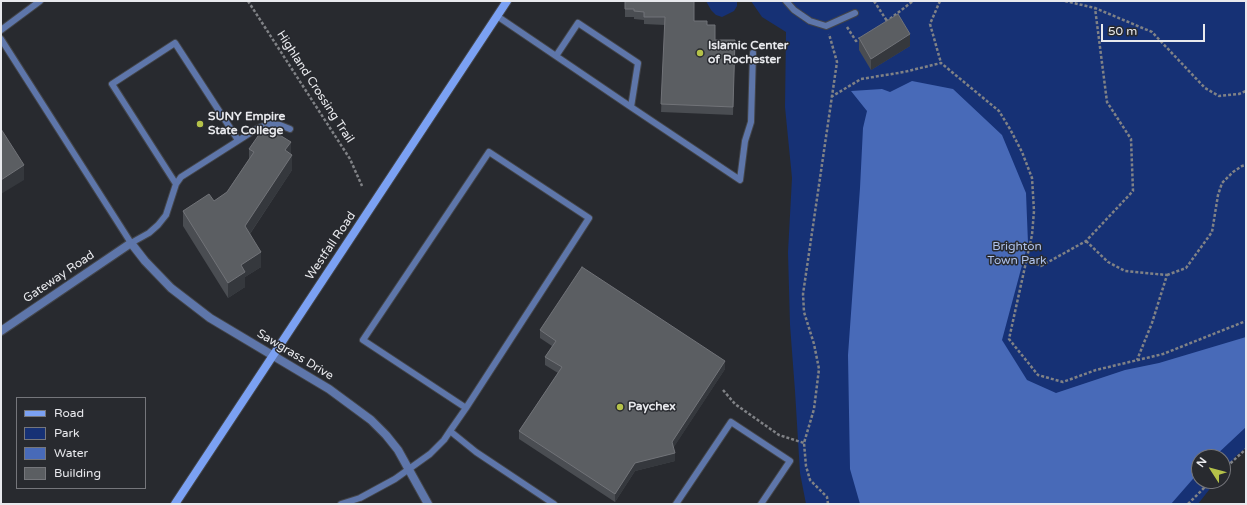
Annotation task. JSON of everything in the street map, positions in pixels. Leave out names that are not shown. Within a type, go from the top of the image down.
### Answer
[{"type":"street","name":"Westfall Road","points":[[175,504],[507,1]]},
{"type":"street","name":"Sawgrass Drive","points":[[131,244],[171,288],[210,318],[329,389],[371,420],[398,450],[428,504]]},
{"type":"street","name":"Gateway Road","points":[[1,331],[131,244]]},
{"type":"lane","points":[[1,30],[40,1]]},
{"type":"lane","points":[[786,1],[794,10],[810,21],[826,26],[855,13]]},
{"type":"lane","points":[[497,16],[740,180],[745,141],[751,122],[753,53]]},
{"type":"lane","points":[[556,56],[578,23],[638,63],[631,106]]},
{"type":"lane","points":[[1,39],[131,244],[149,233],[166,215],[176,184],[181,177],[258,128],[269,124],[280,125],[290,129]]},
{"type":"lane","points":[[176,184],[112,84],[175,43],[238,140]]},
{"type":"lane","points":[[1,47],[9,51]]},
{"type":"lane","points":[[341,504],[373,492],[410,470],[430,454],[444,440],[466,408],[590,218],[489,152],[363,340],[466,408]]},
{"type":"lane","points":[[676,504],[731,422],[790,460],[761,504]]},
{"type":"lane","points":[[450,431],[476,452],[554,504]]},
{"type":"path","name":"Highland Crossing Trail","points":[[248,1],[350,159],[362,186]]},
{"type":"path","points":[[874,1],[887,21]]},
{"type":"path","points":[[881,25],[912,1]]},
{"type":"path","points":[[940,1],[930,24],[941,63],[999,112],[1022,152],[1032,178],[1034,204],[1032,235],[1010,339],[1038,375],[1063,382],[1096,370],[1163,354],[1246,321]]},
{"type":"path","points":[[1065,1],[1095,8],[1152,32],[1205,88],[1219,96],[1239,94],[1246,91]]},
{"type":"path","points":[[1027,260],[1041,266],[1086,241],[1133,191],[1132,140],[1107,102],[1095,8]]},
{"type":"path","points":[[826,26],[837,62],[803,294],[804,312],[814,344],[819,369],[814,409],[804,444],[806,466],[810,480],[827,496],[828,504]]},
{"type":"path","points":[[847,28],[856,41],[862,37]]},
{"type":"path","points":[[831,97],[861,79],[904,72],[941,63]]},
{"type":"path","points":[[1086,241],[1108,262],[1124,271],[1167,275],[1186,268],[1212,232],[1218,195],[1222,183],[1233,172],[1242,166],[1246,166]]},
{"type":"path","points":[[1137,361],[1152,323],[1167,275]]},
{"type":"path","points":[[723,390],[736,404],[779,435],[804,444]]},
{"type":"path","points":[[1231,463],[1246,449]]},
{"type":"path","points":[[1188,504],[1202,489]]},
{"type":"green space","points":[[706,1],[737,1],[737,6],[734,11],[722,17],[716,15],[711,10]]},
{"type":"green space","name":"Brighton Town Park","points":[[751,1],[1246,1],[1246,448],[1236,456],[1231,463],[1231,449],[1191,449],[1191,489],[1210,489],[1198,504],[806,504],[800,473],[790,325],[788,252],[792,178],[785,107],[786,32],[762,17]]},
{"type":"water","points":[[912,81],[953,89],[1002,135],[1026,193],[1028,243],[1002,340],[1027,380],[1056,393],[1125,370],[1159,363],[1246,337],[1246,427],[1223,449],[1191,449],[1191,481],[1171,504],[860,504],[850,469],[848,355],[863,128],[867,111],[851,91],[882,89],[890,92]]},
{"type":"building","name":"Islamic Center of Rochester","points":[[625,1],[694,1],[694,21],[707,21],[707,25],[715,25],[715,40],[735,40],[733,107],[661,104],[665,17],[644,17],[644,12],[634,11],[634,9],[625,9]]},
{"type":"building","points":[[898,14],[910,34],[871,59],[859,38]]},
{"type":"building","points":[[265,126],[291,142],[285,150],[292,155],[245,226],[261,252],[241,265],[245,272],[228,283],[183,211],[209,194],[214,201],[227,192],[254,152],[249,149]]},
{"type":"building","points":[[1,129],[24,165],[1,180]]},
{"type":"building","name":"Paychex","points":[[582,267],[725,361],[672,442],[675,453],[635,463],[615,494],[519,431],[562,367],[545,357],[556,341],[540,330]]},
{"type":"place","name":"Islamic Center of Rochester","points":[[700,53]]},
{"type":"place","name":"SUNY Empire State College","points":[[200,124]]},
{"type":"place","name":"Paychex","points":[[620,407]]}]
